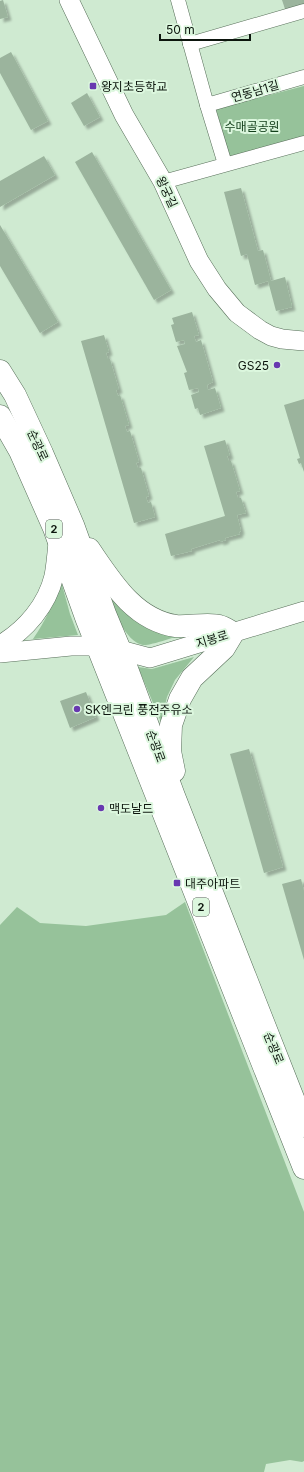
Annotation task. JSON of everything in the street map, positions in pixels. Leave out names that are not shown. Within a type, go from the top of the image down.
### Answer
[{"type":"main road","name":"순광로","points":[[0,371],[15,395],[73,525],[174,796],[304,1126]]},
{"type":"main road","name":"순광로","points":[[0,416],[20,451],[58,542],[304,1168]]},
{"type":"main road","points":[[73,525],[120,592],[138,611],[161,622],[176,626],[218,625],[233,632],[224,648],[192,678],[180,699],[171,725],[170,751],[175,777],[174,796]]},
{"type":"street","name":"왕궁길","points":[[71,0],[124,115],[163,182],[199,261],[226,302],[243,319],[271,336],[304,341]]},
{"type":"street","points":[[178,0],[224,164]]},
{"type":"street","points":[[190,44],[304,11]]},
{"type":"street","name":"연동남1길","points":[[207,105],[304,77]]},
{"type":"street","points":[[163,182],[304,143]]},
{"type":"street","points":[[0,644],[9,640],[32,619],[44,602],[54,576],[58,542]]},
{"type":"street","name":"지봉로","points":[[0,653],[71,646],[98,646],[150,658],[304,611]]},
{"type":"green space","name":"수매골공원","points":[[304,86],[304,138],[230,160],[216,109]]},
{"type":"green space","points":[[61,581],[70,614],[78,635],[33,639],[56,597]]},
{"type":"green space","points":[[107,592],[123,610],[140,624],[186,634],[146,645],[137,643],[125,631],[120,623]]},
{"type":"green space","points":[[194,657],[175,680],[167,697],[161,722],[138,667],[152,669]]},
{"type":"green space","points":[[185,902],[304,1212],[304,1461],[290,1460],[266,1464],[264,1472],[0,1472],[0,925],[17,907],[40,923],[86,926],[166,915]]},
{"type":"building","points":[[3,0],[8,17],[0,19],[0,1]]},
{"type":"building","points":[[282,0],[304,0],[304,10],[287,15]]},
{"type":"building","points":[[11,52],[48,121],[31,130],[0,73],[0,58]]},
{"type":"building","points":[[87,93],[100,117],[84,126],[71,103]]},
{"type":"building","points":[[92,152],[171,290],[154,300],[75,162]]},
{"type":"building","points":[[44,156],[55,175],[0,207],[0,181]]},
{"type":"building","points":[[241,188],[258,251],[263,250],[271,281],[285,277],[292,307],[276,311],[268,281],[255,285],[247,254],[241,256],[224,192]]},
{"type":"building","points":[[0,225],[58,322],[40,333],[0,266]]},
{"type":"building","points":[[192,312],[199,335],[194,336],[196,342],[201,340],[213,382],[207,385],[208,390],[215,388],[221,408],[200,415],[198,408],[195,409],[191,395],[199,392],[198,388],[189,390],[184,373],[187,372],[177,346],[185,344],[184,340],[176,342],[171,325],[174,324],[172,318]]},
{"type":"building","points":[[104,335],[109,352],[106,353],[108,359],[110,359],[119,390],[116,390],[118,396],[120,395],[129,425],[125,426],[127,432],[130,431],[139,462],[136,463],[138,468],[141,468],[149,496],[146,497],[148,503],[151,502],[155,517],[134,523],[81,341]]},
{"type":"building","points":[[304,399],[304,472],[301,463],[299,464],[297,459],[300,458],[284,405]]},
{"type":"building","points":[[225,440],[230,456],[227,456],[229,461],[231,461],[240,491],[236,492],[238,498],[241,498],[246,513],[237,515],[241,531],[239,532],[240,534],[225,538],[226,540],[220,542],[220,540],[191,549],[192,551],[171,556],[165,534],[225,516],[204,446]]},
{"type":"building","points":[[86,692],[96,717],[70,728],[60,701]]},
{"type":"building","points":[[249,749],[283,867],[264,873],[230,754]]},
{"type":"building","points":[[301,879],[304,891],[304,960],[282,884]]},
{"type":"place","name":"왕지초등학교","points":[[93,86]]},
{"type":"place","name":"GS25","points":[[277,365]]},
{"type":"place","name":"SK엔크린 풍전주유소","points":[[77,709]]},
{"type":"place","name":"맥도날드","points":[[101,808]]},
{"type":"place","name":"대주아파트","points":[[177,883]]}]
